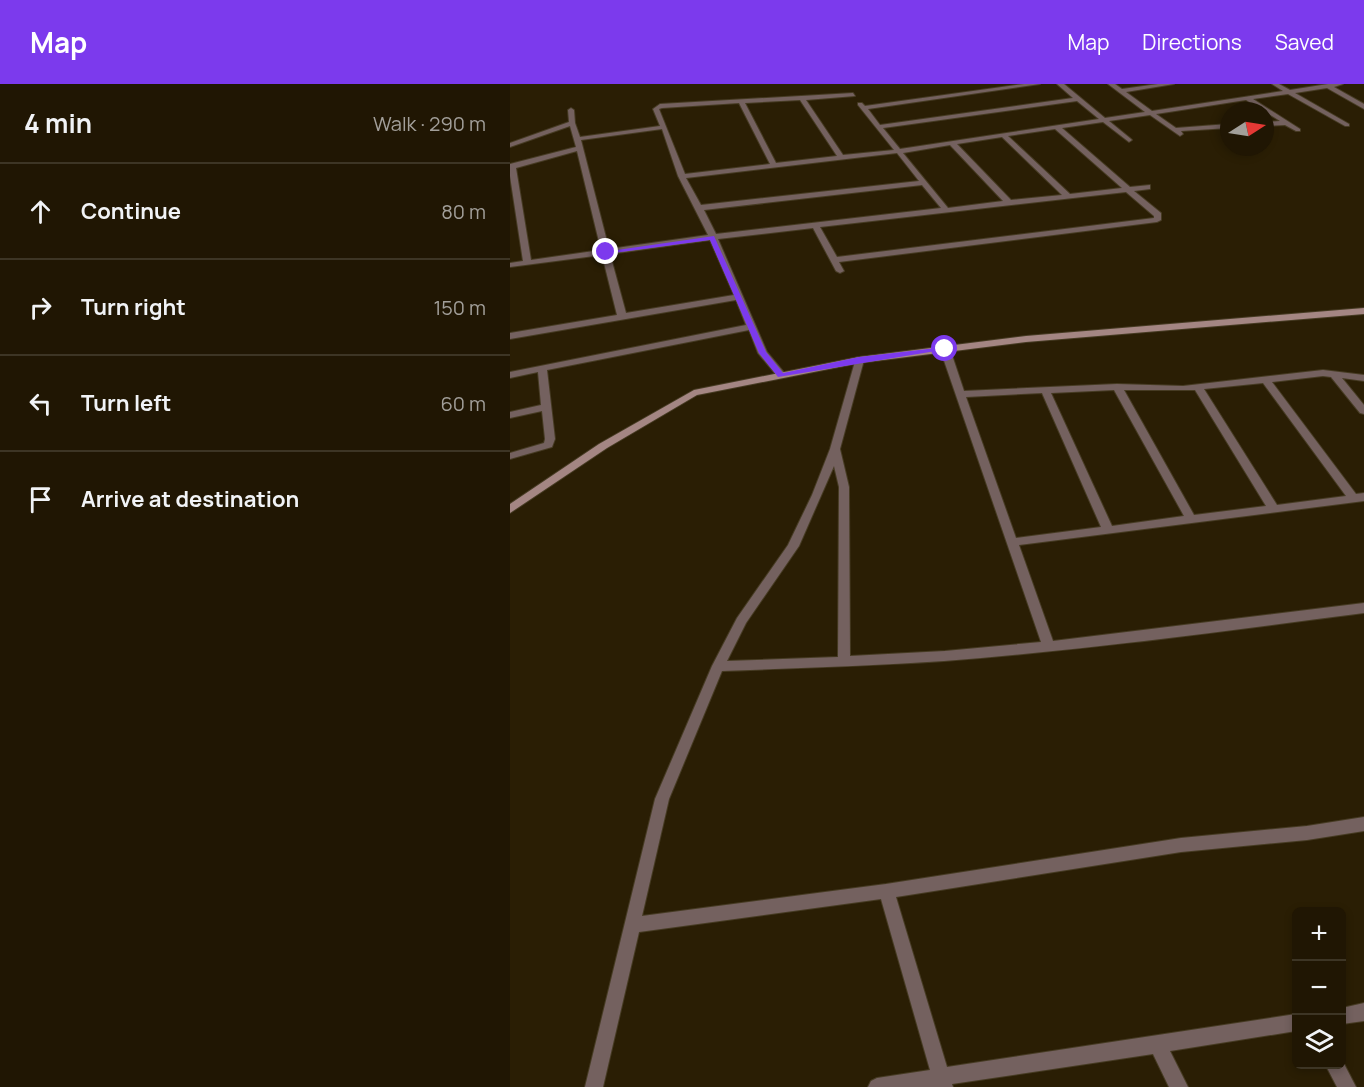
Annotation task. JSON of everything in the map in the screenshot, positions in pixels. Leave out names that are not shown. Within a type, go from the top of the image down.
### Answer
[{"type":"main road","points":[[510,509],[603,446],[694,393],[859,360],[1026,339],[1364,311]]},
{"type":"street","points":[[864,108],[1037,84]]},
{"type":"street","points":[[1060,84],[1129,140]]},
{"type":"street","points":[[1111,84],[1177,132],[1220,127]]},
{"type":"street","points":[[1121,91],[1171,84]]},
{"type":"street","points":[[1275,84],[1347,125]]},
{"type":"street","points":[[682,176],[900,151],[1340,84]]},
{"type":"street","points":[[1328,86],[1364,106]]},
{"type":"street","points":[[847,88],[946,210]]},
{"type":"street","points":[[781,375],[763,353],[750,327],[699,208],[682,176],[656,109],[660,106],[740,100],[853,95]]},
{"type":"street","points":[[801,97],[841,157]]},
{"type":"street","points":[[1247,98],[1298,130]]},
{"type":"street","points":[[880,127],[1078,99]]},
{"type":"street","points":[[740,100],[774,165]]},
{"type":"street","points":[[571,110],[572,123],[622,316]]},
{"type":"street","points":[[510,145],[572,123]]},
{"type":"street","points":[[1274,124],[1286,123]]},
{"type":"street","points":[[834,260],[1157,220],[1158,215],[1055,126]]},
{"type":"street","points":[[527,263],[511,166],[578,143],[664,127]]},
{"type":"street","points":[[1002,134],[1068,196]]},
{"type":"street","points":[[952,143],[1009,203]]},
{"type":"street","points":[[699,208],[924,183]]},
{"type":"street","points":[[510,265],[712,237],[1148,187]]},
{"type":"street","points":[[815,225],[840,271]]},
{"type":"street","points":[[510,336],[736,297]]},
{"type":"street","points":[[510,375],[750,327]]},
{"type":"street","points":[[945,349],[1048,645]]},
{"type":"street","points":[[594,1087],[662,799],[718,666],[741,621],[793,546],[818,495],[835,449],[859,360]]},
{"type":"street","points":[[510,456],[548,446],[551,432],[542,369]]},
{"type":"street","points":[[961,394],[1117,387],[1157,390],[1323,373],[1364,378]]},
{"type":"street","points":[[1334,374],[1364,411]]},
{"type":"street","points":[[1265,379],[1358,498]]},
{"type":"street","points":[[1117,387],[1191,519]]},
{"type":"street","points":[[1198,387],[1274,508]]},
{"type":"street","points":[[1046,390],[1108,530]]},
{"type":"street","points":[[510,415],[547,407]]},
{"type":"street","points":[[835,449],[844,487],[844,662]]},
{"type":"street","points":[[1013,542],[1358,498]]},
{"type":"street","points":[[718,666],[844,662],[977,653],[1234,625],[1364,608]]},
{"type":"street","points":[[634,925],[886,891],[1181,845],[1306,833],[1364,824]]},
{"type":"street","points":[[886,891],[942,1082]]},
{"type":"street","points":[[1346,1015],[1364,1012]]},
{"type":"street","points":[[877,1087],[942,1082],[1157,1044],[1292,1024]]},
{"type":"street","points":[[1157,1044],[1179,1087]]},
{"type":"street","points":[[1336,1069],[1347,1087]]},
{"type":"route","points":[[606,252],[712,237],[736,297],[763,353],[781,375],[859,360],[945,349]]}]
